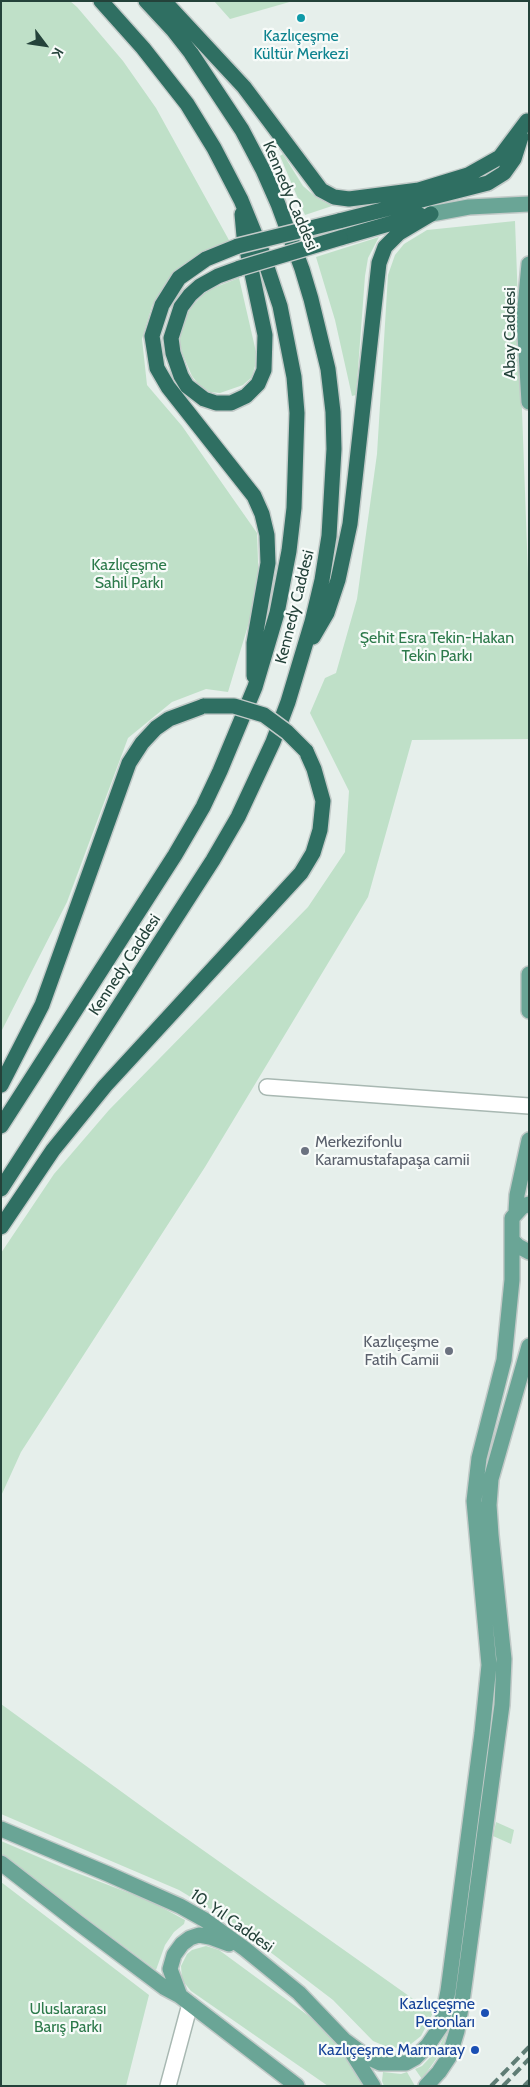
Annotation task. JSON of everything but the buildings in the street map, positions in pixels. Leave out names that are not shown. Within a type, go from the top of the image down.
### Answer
[{"type":"highway","name":"Kennedy Caddesi","points":[[1,1126],[175,855],[220,771],[255,687],[277,613],[289,551],[294,508],[297,413],[294,377],[280,306],[261,249],[242,200],[187,104],[143,48],[101,1]]},
{"type":"highway","name":"Kennedy Caddesi","points":[[1,1189],[213,860],[238,817],[273,742],[288,702],[322,580],[329,536],[333,483],[332,412],[328,369],[319,327],[302,269],[264,170],[242,130],[209,78],[173,30],[146,1]]},
{"type":"highway","points":[[164,1],[244,87],[322,190],[334,197],[349,199],[419,190],[468,175],[500,157],[528,116]]},
{"type":"highway","points":[[255,687],[253,666],[254,643],[268,563],[267,535],[262,514],[254,496],[168,387],[157,368],[152,336],[162,305],[179,278],[206,259],[238,246],[488,183],[504,173],[514,158],[528,116]]},
{"type":"highway","points":[[242,200],[244,236],[266,335],[264,370],[258,384],[246,396],[231,403],[216,403],[204,399],[187,386],[173,353],[171,338],[181,307],[200,286],[218,276],[240,268],[340,238],[414,216],[431,214]]},
{"type":"highway","points":[[302,656],[327,613],[338,580],[350,524],[378,263],[385,247],[399,233],[431,214]]},
{"type":"highway","points":[[1,1085],[42,1004],[129,763],[142,743],[156,728],[169,719],[188,710],[204,706],[234,706],[264,715],[287,732],[306,751],[314,768],[323,801],[320,830],[313,853],[301,873],[111,1079],[54,1150],[1,1227]]},
{"type":"main road","points":[[431,214],[469,208],[529,204]]},
{"type":"main road","points":[[510,206],[529,211]]},
{"type":"main road","name":"Abay Caddesi","points":[[529,264],[524,318],[529,402]]},
{"type":"main road","points":[[529,974],[529,1011]]},
{"type":"main road","points":[[344,2040],[367,2057],[380,2063],[406,2063],[415,2058],[435,2036],[441,2026],[482,1733],[489,1665],[474,1502],[478,1458],[504,1360],[512,1280],[512,1218],[523,1208],[517,1195],[529,1140]]},
{"type":"main road","points":[[513,1241],[529,1252]]},
{"type":"main road","points":[[426,2086],[449,2057],[457,2031],[462,2002],[502,1705],[504,1659],[491,1535],[490,1488],[529,1346]]},
{"type":"main road","name":"10. Yıl Caddesi","points":[[1,1829],[180,1906],[205,1920],[245,1949],[299,1993],[344,2040],[373,2086]]},
{"type":"main road","points":[[1,1862],[164,1988],[185,2000],[298,2085]]},
{"type":"main road","points":[[185,2000],[172,1978],[171,1962],[182,1944],[190,1938],[200,1936],[210,1937],[245,1949]]},
{"type":"street","points":[[267,1087],[529,1106]]},
{"type":"street","points":[[168,2086],[185,2000]]},
{"type":"green space","name":"Kazlıçeşme Sahil Parkı","points":[[1,1],[70,1],[77,7],[123,61],[156,108],[230,242],[171,276],[152,306],[142,339],[147,385],[182,426],[257,533],[259,589],[228,692],[206,689],[172,702],[128,738],[67,902],[1,1032]]},
{"type":"green space","points":[[214,1],[293,1],[230,19]]},
{"type":"green space","points":[[283,154],[303,186],[317,198],[332,206],[305,215],[280,156]]},
{"type":"green space","name":"Şehit Esra Tekin-Hakan Tekin Parkı","points":[[515,221],[529,601],[529,739],[412,740],[368,897],[205,1167],[21,1452],[1,1496],[1,1253],[54,1174],[109,1110],[308,907],[345,852],[349,791],[310,713],[325,678],[336,673],[357,599],[377,454],[388,275],[395,255],[404,244],[427,230]]},
{"type":"green space","points":[[379,237],[368,258],[356,395],[352,396],[335,320],[316,257]]},
{"type":"green space","points":[[239,278],[256,352],[255,366],[252,377],[243,385],[220,393],[210,392],[199,385],[192,376],[182,353],[179,338],[185,317],[194,304],[208,290]]},
{"type":"green space","points":[[1,1704],[159,1819],[433,2013],[421,2036],[411,2044],[399,2048],[387,2047],[373,2041],[333,2000],[227,1919],[179,1890],[1,1814]]},
{"type":"green space","points":[[496,1822],[514,1830],[511,1844],[493,1836]]},
{"type":"green space","points":[[1,1841],[64,1868],[150,1901],[185,1920],[184,1924],[174,1932],[165,1945],[156,1970],[1,1855]]},
{"type":"green space","name":"Uluslararası Barış Parkı","points":[[1,1882],[149,1995],[126,2086],[1,2086]]},
{"type":"green space","points":[[206,1946],[219,1950],[317,2022],[334,2039],[364,2086],[328,2086],[191,1991],[182,1980],[181,1966],[187,1954],[192,1950]]},
{"type":"green space","points":[[448,2029],[441,2052],[422,2079],[415,2069],[422,2066],[438,2049]]},
{"type":"green space","points":[[383,2072],[401,2074],[407,2072],[415,2086],[384,2086],[382,2081]]},
{"type":"railway","points":[[491,2086],[529,2047]]},
{"type":"railway","points":[[503,2086],[529,2059]]},
{"type":"railway","points":[[524,2086],[529,2081]]},
{"type":"place","name":"Kazlıçeşme Kültür Merkezi","points":[[301,18]]},
{"type":"place","name":"Merkezifonlu Karamustafapaşa camii","points":[[305,1151]]},
{"type":"place","name":"Kazlıçeşme Fatih Camii","points":[[449,1351]]},
{"type":"place","name":"Kazlıçeşme Peronları","points":[[485,2013]]},
{"type":"place","name":"Kazlıçeşme Marmaray","points":[[475,2050]]}]
